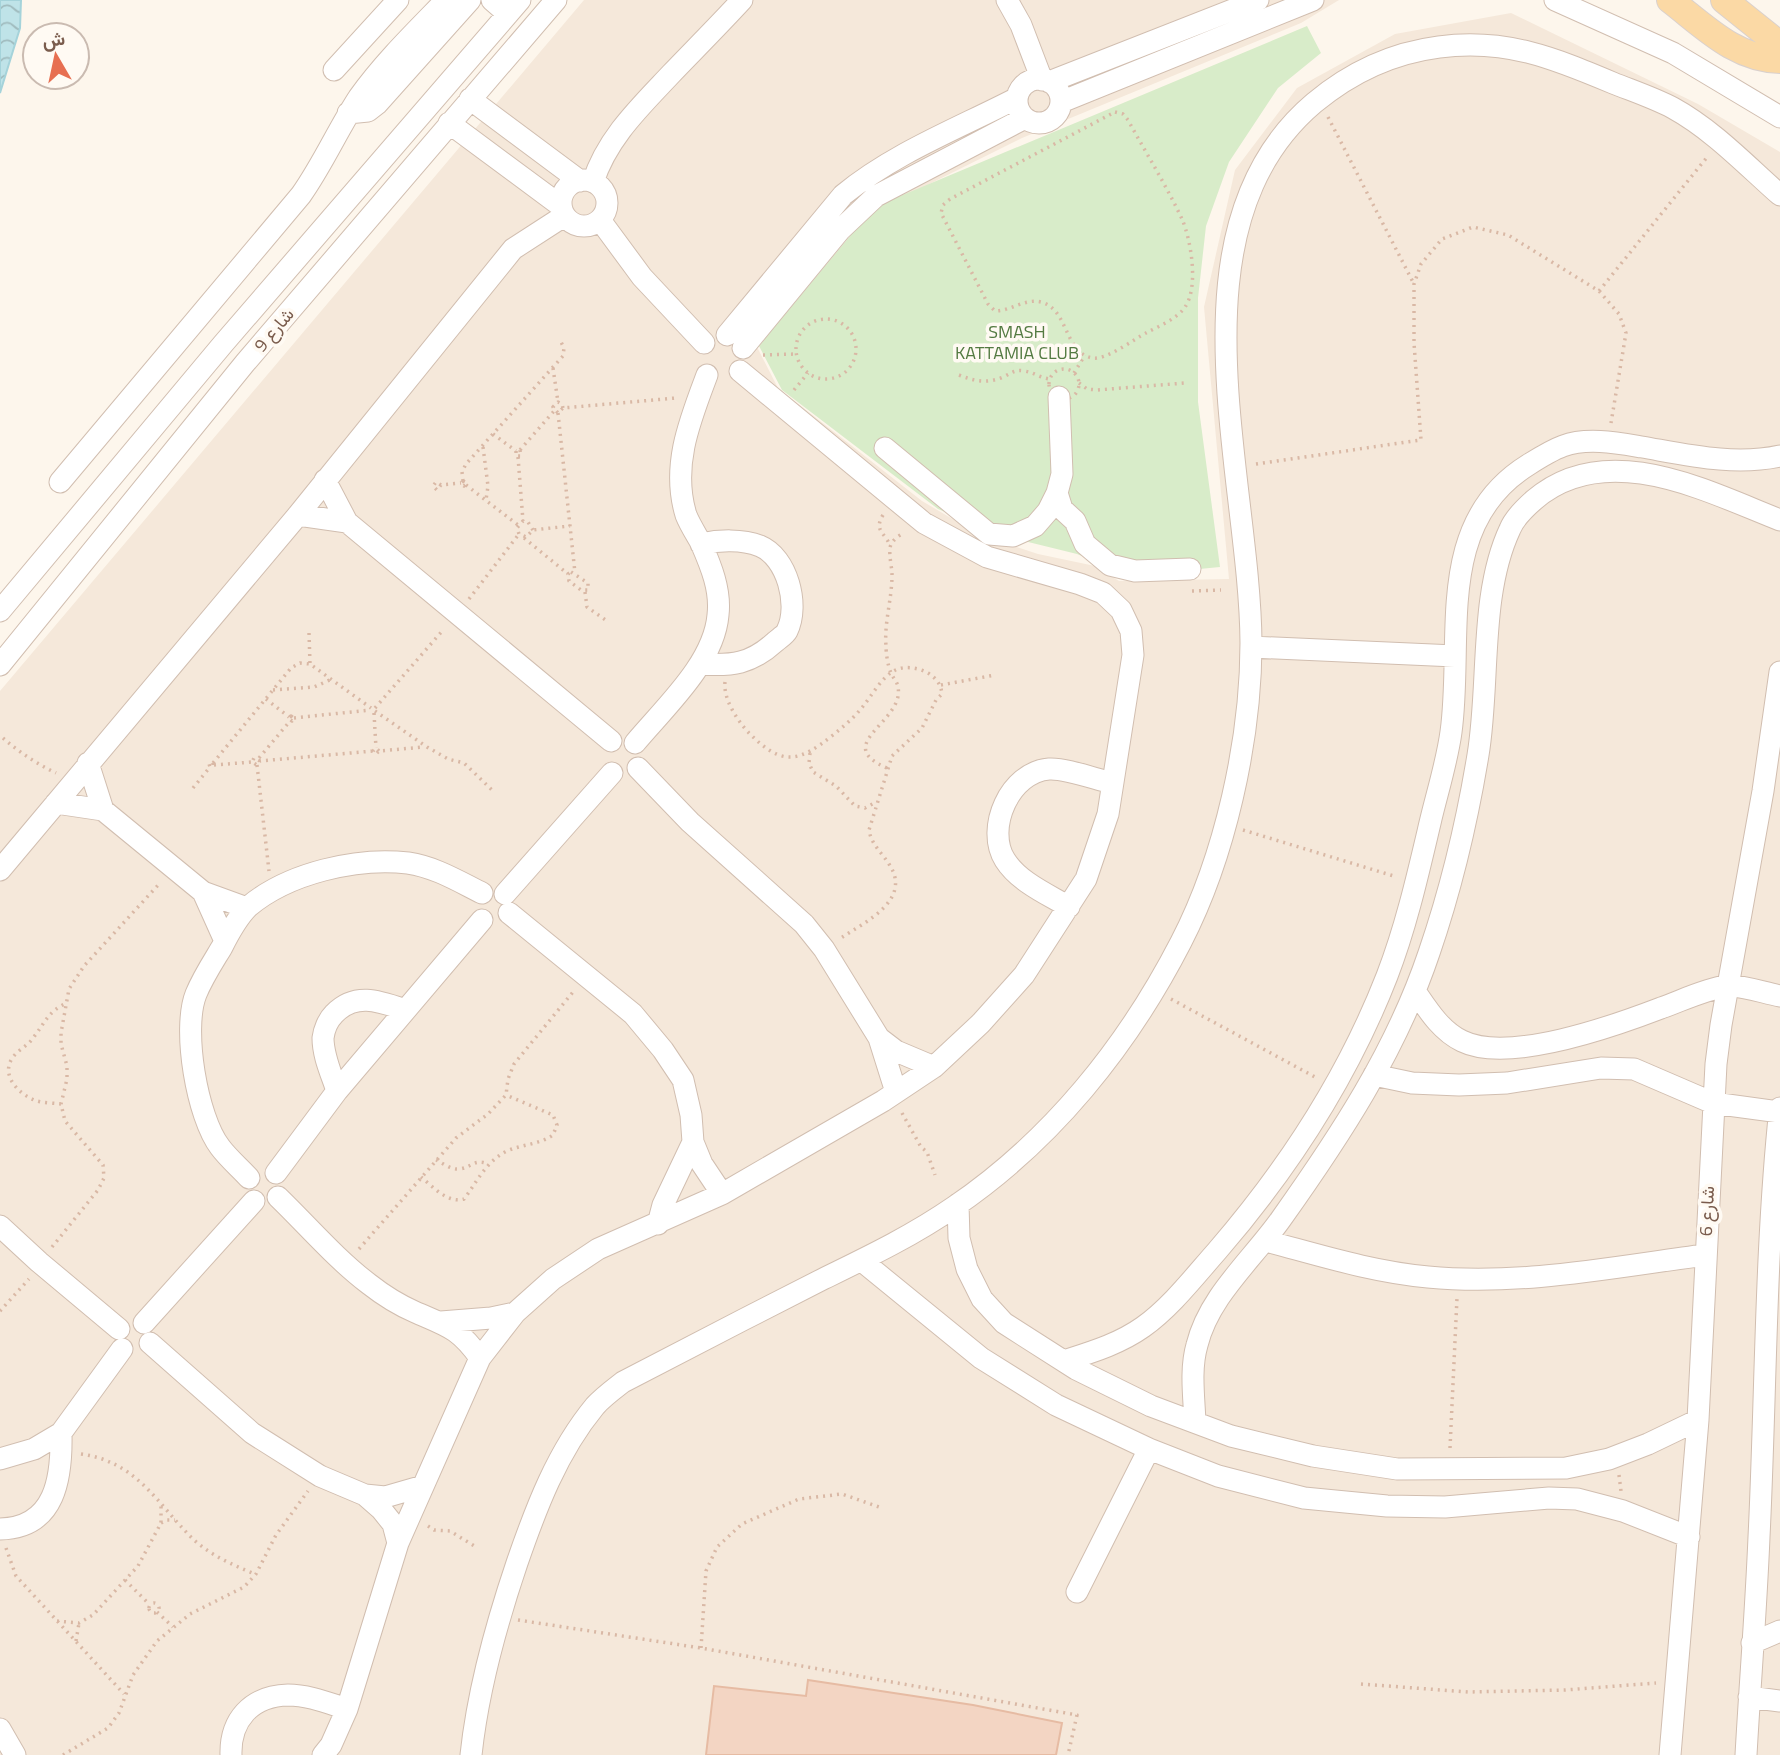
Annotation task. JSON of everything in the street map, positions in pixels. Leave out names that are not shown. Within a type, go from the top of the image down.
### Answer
[{"type":"main road","points":[[1670,0],[1733,48],[1756,58],[1780,60]]},
{"type":"main road","points":[[1724,0],[1780,45]]},
{"type":"street","points":[[334,70],[398,0]]},
{"type":"street","points":[[60,482],[301,195],[348,113],[371,81],[446,0]]},
{"type":"street","points":[[348,113],[368,111],[377,104],[470,0]]},
{"type":"street","name":"شارع 9","points":[[0,665],[245,363],[556,0]]},
{"type":"street","points":[[563,211],[563,195],[569,186],[587,182],[617,134],[743,0]]},
{"type":"street","points":[[1007,0],[1046,81],[1055,87],[1061,102]]},
{"type":"street","points":[[1254,1],[1046,81],[1027,83],[1020,89],[1021,108],[1040,123],[1048,121],[1055,116],[1061,102],[1313,0]]},
{"type":"street","points":[[1555,0],[1673,53],[1780,117]]},
{"type":"street","name":"شارع 9","points":[[0,611],[507,5]]},
{"type":"street","points":[[471,1755],[478,1709],[499,1617],[537,1507],[563,1453],[596,1405],[623,1381],[917,1231],[996,1175],[1043,1133],[1087,1087],[1155,990],[1188,926],[1207,882],[1236,781],[1244,737],[1251,647],[1250,600],[1227,400],[1226,331],[1236,237],[1249,193],[1270,152],[1299,117],[1334,87],[1374,64],[1418,50],[1463,44],[1509,47],[1553,58],[1672,107],[1720,141],[1775,191],[1780,212]]},
{"type":"street","points":[[449,123],[563,211],[572,223],[591,225],[600,220],[607,204],[601,187],[587,182],[470,99]]},
{"type":"street","points":[[324,1755],[347,1709],[398,1543],[480,1358],[515,1313],[553,1279],[598,1249],[722,1194],[934,1067],[981,1023],[1024,975],[1086,879],[1108,814],[1133,656],[1131,631],[1121,610],[1103,593],[987,557],[924,523],[739,353],[710,337],[704,343],[699,360],[707,375],[715,380],[725,380],[739,353],[840,230],[876,196],[1021,108]]},
{"type":"street","points":[[0,870],[298,515],[513,249],[563,211]]},
{"type":"street","points":[[600,220],[642,277],[704,343]]},
{"type":"street","points":[[223,344],[245,363]]},
{"type":"street","points":[[635,743],[701,664],[718,617],[718,591],[701,544],[687,516],[681,487],[681,455],[688,425],[707,375]]},
{"type":"street","points":[[885,448],[989,534],[1013,536],[1035,526],[1048,511],[1057,493],[1062,474],[1055,388]]},
{"type":"street","points":[[1064,1361],[1111,1346],[1144,1326],[1182,1291],[1272,1184],[1310,1127],[1360,1036],[1387,975],[1415,883],[1451,733],[1455,620],[1460,572],[1475,520],[1495,494],[1526,466],[1565,445],[1607,442],[1744,461],[1780,456]]},
{"type":"street","points":[[1195,1422],[1196,1346],[1215,1302],[1266,1241],[1346,1124],[1374,1075],[1415,991],[1446,899],[1476,765],[1490,608],[1500,554],[1511,525],[1535,499],[1575,475],[1609,472],[1665,476],[1733,499],[1780,520]]},
{"type":"street","points":[[325,480],[347,522],[611,741]]},
{"type":"street","points":[[1057,493],[1062,509],[1075,521],[1085,544],[1110,565],[1135,571],[1190,569]]},
{"type":"street","points":[[298,515],[347,522]]},
{"type":"street","points":[[958,543],[969,520]]},
{"type":"street","points":[[701,544],[733,541],[760,546],[775,557],[788,579],[792,604],[787,631],[768,649],[747,662],[728,666],[701,664]]},
{"type":"street","points":[[1251,647],[1455,656]]},
{"type":"street","name":"شارع 6","points":[[1670,1755],[1698,1420],[1713,1103],[1721,1025],[1763,791],[1780,672]]},
{"type":"street","points":[[620,738],[628,738],[635,743],[640,751],[638,768],[630,774],[620,776],[611,773],[605,766],[605,748],[611,741],[620,738]]},
{"type":"street","points":[[88,763],[103,810]]},
{"type":"street","points":[[638,768],[690,822],[804,924],[824,949],[879,1038],[894,1093]]},
{"type":"street","points":[[1069,908],[1020,878],[1005,860],[997,842],[1001,817],[1011,791],[1026,775],[1050,769],[1112,783]]},
{"type":"street","points":[[482,920],[497,923],[507,904],[611,773]]},
{"type":"street","points":[[56,803],[103,810],[203,892],[247,908]]},
{"type":"street","points":[[249,1178],[219,1146],[202,1111],[194,1075],[192,1031],[195,995],[247,908],[302,877],[336,866],[371,863],[409,863],[443,872],[482,893]]},
{"type":"street","points":[[482,920],[475,907],[477,899],[482,893],[493,889],[585,976],[633,1014],[663,1049],[683,1080],[691,1115],[693,1142],[702,1164],[722,1194]]},
{"type":"street","points":[[203,892],[225,941]]},
{"type":"street","points":[[276,1173],[337,1091],[482,920]]},
{"type":"street","points":[[1415,991],[1429,1013],[1446,1030],[1463,1041],[1482,1048],[1519,1047],[1562,1039],[1728,986],[1780,996]]},
{"type":"street","points":[[337,1091],[324,1053],[323,1035],[329,1019],[342,1006],[358,1000],[376,1000],[405,1010]]},
{"type":"street","points":[[879,1038],[896,1051],[934,1067]]},
{"type":"street","points":[[1374,1075],[1412,1083],[1459,1085],[1507,1083],[1601,1068],[1634,1069],[1713,1103],[1780,1110],[1774,1160],[1759,1537],[1745,1755]]},
{"type":"street","points":[[658,1224],[663,1205],[693,1142]]},
{"type":"street","points":[[261,1169],[276,1173],[282,1184],[278,1197],[267,1204],[254,1200],[247,1190],[249,1178],[261,1169]]},
{"type":"street","points":[[278,1197],[346,1264],[390,1299],[456,1331],[470,1343],[480,1358]]},
{"type":"street","points":[[0,1226],[121,1339],[127,1352],[140,1353],[147,1333],[254,1200]]},
{"type":"street","points":[[958,1204],[959,1237],[967,1269],[982,1298],[1004,1323],[1064,1361],[1152,1406],[1231,1436],[1313,1456],[1397,1469],[1566,1468],[1617,1456],[1698,1420]]},
{"type":"street","points":[[1266,1241],[1369,1269],[1458,1279],[1543,1276],[1705,1255]]},
{"type":"street","points":[[862,1261],[981,1358],[1056,1405],[1149,1449],[1218,1476],[1304,1498],[1387,1506],[1445,1507],[1549,1498],[1577,1499],[1623,1511],[1689,1537]]},
{"type":"street","points":[[441,1322],[515,1313]]},
{"type":"street","points":[[2,1529],[24,1524],[43,1511],[54,1496],[62,1442],[130,1320],[252,1433],[320,1476],[365,1495],[385,1497],[424,1486]]},
{"type":"street","points":[[0,1459],[62,1442]]},
{"type":"street","points":[[1077,1592],[1149,1449]]},
{"type":"street","points":[[365,1495],[393,1524],[398,1543]]},
{"type":"street","points":[[1759,1537],[1780,1545]]},
{"type":"street","points":[[1752,1643],[1780,1631]]},
{"type":"street","points":[[231,1755],[235,1724],[249,1707],[268,1698],[287,1695],[312,1698],[347,1709]]},
{"type":"street","points":[[1749,1697],[1780,1701]]},
{"type":"street","points":[[0,1729],[15,1755]]},
{"type":"path","points":[[1319,100],[1415,284]]},
{"type":"path","points":[[1115,112],[1123,114],[1128,120],[1183,221],[1190,248],[1193,286],[1190,299],[1183,310],[1173,318],[1101,358],[1085,355],[1075,346],[1053,308],[1045,303],[1035,301],[1004,311],[995,311],[988,304],[941,213],[943,205],[950,200],[1115,112]]},
{"type":"path","points":[[1600,291],[1720,141]]},
{"type":"path","points":[[1236,466],[1421,440],[1414,343],[1415,284],[1421,264],[1443,239],[1474,227],[1508,235],[1600,291],[1619,314],[1626,332],[1607,442]]},
{"type":"path","points":[[829,319],[846,326],[855,342],[854,360],[842,374],[834,378],[825,379],[808,373],[796,354],[799,336],[804,328],[820,320],[829,319]]},
{"type":"path","points":[[463,483],[462,472],[466,464],[563,356],[564,348],[560,341]]},
{"type":"path","points":[[739,353],[796,354]]},
{"type":"path","points":[[1074,373],[1085,355]]},
{"type":"path","points":[[553,368],[558,402],[563,408]]},
{"type":"path","points":[[959,374],[974,381],[989,382],[1013,371],[1023,370],[1043,378],[1055,388]]},
{"type":"path","points":[[1079,383],[1087,389],[1097,390],[1185,383]]},
{"type":"path","points":[[523,521],[516,456],[556,412],[563,408],[699,396]]},
{"type":"path","points":[[558,402],[553,407],[556,412],[575,573]]},
{"type":"path","points":[[493,434],[518,451]]},
{"type":"path","points":[[482,446],[488,486],[486,500]]},
{"type":"path","points":[[441,485],[463,483],[518,525],[520,535],[568,574],[569,581],[584,591],[587,607],[607,621]]},
{"type":"path","points":[[887,768],[871,761],[866,752],[866,743],[894,710],[899,698],[898,684],[891,673],[886,646],[892,576],[890,547],[878,529],[878,523],[894,498]]},
{"type":"path","points":[[518,525],[523,521]]},
{"type":"path","points":[[523,521],[528,522],[533,530]]},
{"type":"path","points":[[890,547],[902,533],[924,523]]},
{"type":"path","points":[[520,535],[526,537],[533,530],[570,526]]},
{"type":"path","points":[[266,699],[291,719],[373,710],[456,615],[520,535]]},
{"type":"path","points":[[568,574],[575,573],[588,583],[590,586],[584,591]]},
{"type":"path","points":[[309,633],[310,664]]},
{"type":"path","points":[[193,788],[291,668],[300,663],[310,664],[427,747],[448,759],[464,763],[492,790]]},
{"type":"path","points":[[728,666],[725,688],[733,712],[748,733],[768,751],[779,756],[791,757],[810,753],[854,718],[891,673],[901,668],[924,670],[941,685],[942,694],[922,727],[892,756],[869,830],[870,838],[892,866],[895,881],[893,897],[885,909],[824,949]]},
{"type":"path","points":[[941,685],[995,675]]},
{"type":"path","points":[[274,690],[314,687],[331,679]]},
{"type":"path","points":[[373,710],[376,750]]},
{"type":"path","points":[[271,893],[258,761],[291,719]]},
{"type":"path","points":[[3,738],[26,754],[31,761],[72,782]]},
{"type":"path","points":[[212,765],[252,762],[254,758],[258,761],[427,747]]},
{"type":"path","points":[[810,753],[809,763],[813,772],[836,786],[855,806],[865,808],[876,802]]},
{"type":"path","points":[[1224,824],[1415,883]]},
{"type":"path","points":[[0,1311],[98,1190],[104,1178],[103,1165],[65,1121],[61,1104],[67,1066],[61,1044],[66,1003],[75,977],[173,868]]},
{"type":"path","points":[[346,1264],[456,1138],[488,1114],[506,1095],[514,1064],[585,976]]},
{"type":"path","points":[[1155,990],[1332,1087]]},
{"type":"path","points":[[61,1104],[36,1101],[16,1089],[10,1080],[9,1069],[11,1059],[35,1036],[46,1016],[66,1003]]},
{"type":"path","points":[[894,1093],[921,1147],[927,1152],[934,1175]]},
{"type":"path","points":[[421,1177],[450,1199],[464,1199],[488,1164],[514,1149],[544,1141],[553,1135],[557,1125],[553,1115],[506,1095]]},
{"type":"path","points":[[436,1160],[454,1169],[462,1169],[474,1162],[482,1161],[488,1164]]},
{"type":"path","points":[[1449,1468],[1458,1279]]},
{"type":"path","points":[[62,1442],[117,1464],[160,1500],[193,1539],[210,1553],[256,1574]]},
{"type":"path","points":[[1617,1456],[1623,1511]]},
{"type":"path","points":[[63,1755],[108,1728],[119,1713],[124,1694],[144,1657],[173,1628],[208,1603],[244,1587],[256,1574],[276,1535],[320,1476]]},
{"type":"path","points":[[701,1648],[706,1571],[717,1547],[741,1524],[799,1499],[831,1495],[842,1494],[879,1507]]},
{"type":"path","points":[[55,1620],[79,1623],[98,1610],[138,1566],[161,1523],[160,1500]]},
{"type":"path","points":[[410,1516],[434,1530],[450,1531],[476,1547]]},
{"type":"path","points":[[161,1523],[173,1519],[179,1522]]},
{"type":"path","points":[[2,1529],[16,1576],[124,1694]]},
{"type":"path","points":[[125,1580],[149,1605],[150,1611],[157,1612],[173,1628]]},
{"type":"path","points":[[149,1605],[153,1602],[157,1604],[157,1612]]},
{"type":"path","points":[[499,1617],[701,1648],[1077,1715],[1068,1755]]},
{"type":"path","points":[[76,1643],[79,1623]]},
{"type":"path","points":[[1362,1684],[1468,1692],[1565,1690],[1678,1681]]},
{"type":"shaded area","points":[[584,0],[1339,0],[1301,23],[1022,138],[863,217],[757,347],[778,388],[922,501],[978,534],[1038,554],[1095,566],[1119,581],[1229,579],[1204,307],[1235,170],[1297,88],[1395,34],[1511,13],[1698,104],[1780,152],[1780,1755],[0,1755],[0,691]]},
{"type":"green space","name":"SMASH KATTAMIA CLUB","points":[[1307,26],[1321,53],[1278,88],[1229,162],[1206,226],[1198,298],[1198,402],[1220,567],[1117,577],[1097,562],[1077,554],[1000,535],[938,509],[782,390],[759,346],[874,207]]},
{"type":"water","points":[[0,0],[21,0],[20,28],[0,93]]},
{"type":"building","points":[[808,1680],[973,1705],[1062,1723],[1056,1755],[706,1755],[714,1686],[806,1696]]}]
